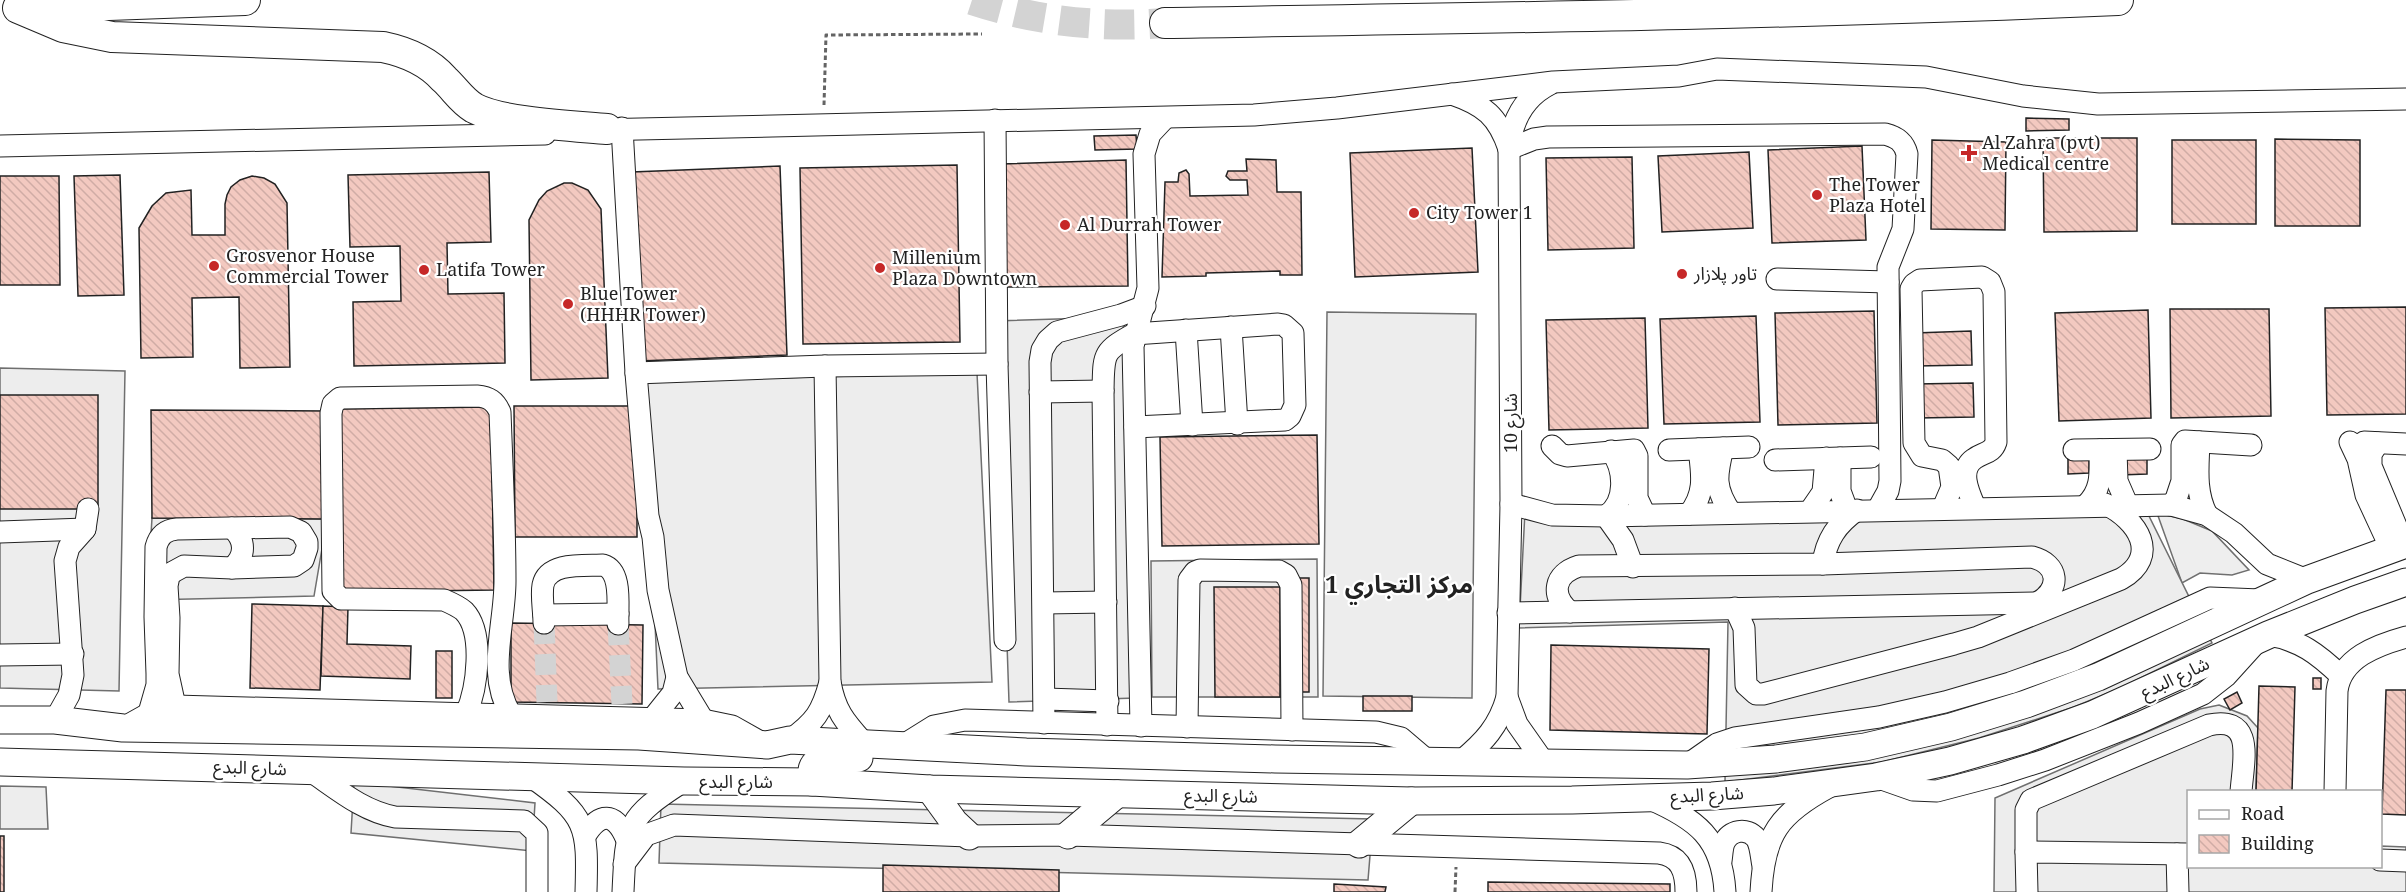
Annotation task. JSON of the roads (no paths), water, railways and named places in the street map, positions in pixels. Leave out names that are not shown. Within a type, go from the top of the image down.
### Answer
[{"type":"highway","points":[[9,8],[245,0]]},
{"type":"highway","points":[[1165,23],[1923,9],[2118,0]]},
{"type":"highway","points":[[9,8],[63,27],[111,37],[390,49],[424,62],[446,80],[464,101],[488,113],[563,125],[615,128]]},
{"type":"main road","name":"شارع البدع","points":[[0,720],[55,720],[123,728],[639,736],[778,743],[863,742],[900,746],[1253,759],[1543,761],[1688,765],[1776,759],[1864,747],[1951,727],[2026,704],[2098,676],[2307,580],[2401,546]]},
{"type":"main road","name":"شارع البدع","points":[[0,762],[684,781],[812,782],[930,789],[1411,801],[1650,798],[1764,792],[1876,777],[1950,761],[2023,740],[2092,715],[2263,637],[2406,582]]},
{"type":"main road","points":[[812,782],[813,765],[817,762],[888,757],[900,746]]},
{"type":"main road","points":[[930,789],[940,807],[969,836]]},
{"type":"main road","points":[[1068,835],[1117,794]]},
{"type":"main road","points":[[1359,844],[1411,801]]},
{"type":"street","points":[[0,146],[535,135],[615,128],[1165,118],[1291,112],[1553,82],[1678,76],[1717,69],[1926,77],[2023,96],[2098,104],[2406,99]]},
{"type":"street","name":"شارع 10","points":[[1461,760],[1490,735],[1498,723],[1507,697],[1511,504],[1509,149],[1510,137],[1518,114],[1533,95],[1553,82]]},
{"type":"street","name":"شارع 10","points":[[1450,93],[1473,101],[1484,108],[1500,126],[1509,149]]},
{"type":"street","points":[[1142,726],[1134,334],[1145,306],[1148,288],[1143,162],[1148,140],[1157,125],[1165,118]]},
{"type":"street","points":[[995,120],[997,364],[1005,640]]},
{"type":"street","points":[[615,128],[648,516],[653,537],[658,590],[677,677],[703,720]]},
{"type":"street","points":[[1509,149],[1528,141],[1548,137],[1893,136],[1905,146],[1907,154],[1903,229],[1890,257],[1888,282],[1890,481],[1888,491],[1846,517],[1833,532],[1822,564]]},
{"type":"street","points":[[1943,508],[1952,487],[1949,466],[1942,459],[1922,456],[1914,443],[1911,289],[1920,280],[1982,277],[1990,282],[1994,292],[1995,442],[1991,450],[1972,459],[1968,465],[1966,482],[1975,507]]},
{"type":"street","points":[[1777,279],[1888,282]]},
{"type":"street","points":[[1044,723],[1040,392],[1042,351],[1056,332],[1121,315],[1145,306]]},
{"type":"street","points":[[1107,725],[1103,391],[1107,352],[1134,334],[1231,327],[1284,325],[1290,328],[1294,339],[1295,405],[1290,416],[1279,422],[1135,427]]},
{"type":"street","points":[[1231,327],[1237,424]]},
{"type":"street","points":[[1186,330],[1192,425]]},
{"type":"street","points":[[636,373],[825,366],[997,364]]},
{"type":"street","points":[[825,366],[830,682],[837,708],[863,742]]},
{"type":"street","points":[[1040,392],[1103,391]]},
{"type":"street","points":[[466,714],[474,693],[477,671],[474,635],[465,612],[455,604],[444,600],[341,599],[333,591],[331,413],[333,404],[340,398],[484,397],[497,405],[500,412],[505,580],[498,671],[501,694],[511,715]]},
{"type":"street","points":[[2171,504],[2176,499],[2182,481],[2182,446],[2187,441],[2252,445]]},
{"type":"street","points":[[2199,442],[2198,486],[2201,504],[2207,515]]},
{"type":"street","points":[[2401,546],[2366,495],[2358,459],[2345,442],[2406,444]]},
{"type":"street","points":[[2378,443],[2371,454],[2370,466],[2401,546]]},
{"type":"street","points":[[1552,446],[1560,454],[1567,456],[1631,450],[1636,453],[1637,498],[1645,515]]},
{"type":"street","points":[[1668,450],[1749,447]]},
{"type":"street","points":[[1723,448],[1717,477],[1720,494],[1731,513]]},
{"type":"street","points":[[1689,514],[1699,500],[1703,485],[1699,449]]},
{"type":"street","points":[[2074,450],[2150,449]]},
{"type":"street","points":[[2108,450],[2116,481],[2127,504]]},
{"type":"street","points":[[2095,504],[2108,450]]},
{"type":"street","points":[[1606,516],[1615,509],[1620,494],[1621,471],[1611,451]]},
{"type":"street","points":[[1833,458],[1840,491],[1860,510]]},
{"type":"street","points":[[1810,511],[1820,499],[1833,458]]},
{"type":"street","points":[[1775,460],[1871,458]]},
{"type":"street","points":[[1511,504],[1552,516],[2171,504],[2207,515],[2234,533],[2267,564],[2307,580]]},
{"type":"street","points":[[1735,608],[1744,628],[1746,685],[1756,693],[1763,694],[1970,639],[2046,604],[2121,579],[2136,568],[2141,560],[2141,543],[2131,523],[2115,509],[2095,504]]},
{"type":"street","points":[[1606,516],[1623,540],[1633,567]]},
{"type":"street","points":[[0,532],[86,519],[69,547],[65,561],[72,685],[65,704],[55,720]]},
{"type":"street","points":[[150,713],[157,685],[161,586],[169,576],[178,568],[294,566],[303,560],[307,548],[301,532],[290,527],[171,529],[160,536],[156,547],[161,586],[168,683],[175,706]]},
{"type":"street","points":[[232,528],[241,538],[243,552],[237,564],[232,568]]},
{"type":"street","points":[[1570,612],[1557,596],[1557,585],[1561,576],[1569,569],[1579,566],[1822,564],[2032,557],[2043,560],[2050,567],[2054,578],[2053,588],[2047,597],[2046,604]]},
{"type":"street","points":[[603,565],[609,567],[616,575],[618,619],[544,619],[543,585],[550,573],[562,568],[603,565]]},
{"type":"street","points":[[1187,728],[1189,580],[1200,570],[1279,571],[1286,574],[1291,585],[1292,730]]},
{"type":"street","points":[[1044,603],[1106,602]]},
{"type":"street","points":[[1508,613],[2046,604]]},
{"type":"street","points":[[2263,637],[2286,638],[2321,657],[2341,676]]},
{"type":"street","points":[[2335,790],[2337,691],[2341,676],[2348,664],[2377,647],[2406,637]]},
{"type":"street","points":[[0,655],[72,654]]},
{"type":"street","points":[[653,718],[673,693],[677,677]]},
{"type":"street","points":[[123,728],[150,713],[175,706],[511,715],[548,709],[622,710],[653,718],[703,720],[732,726],[778,743],[807,727],[818,716],[830,682]]},
{"type":"street","name":"شارع 10","points":[[1507,697],[1517,724],[1543,761]]},
{"type":"street","points":[[1045,699],[1108,701]]},
{"type":"street","points":[[900,746],[934,726],[955,721],[1292,730],[1385,733],[1407,742],[1428,761]]},
{"type":"street","points":[[2027,892],[2026,810],[2031,800],[2209,725],[2222,723],[2231,724],[2243,738],[2241,790]]},
{"type":"street","points":[[309,770],[358,804],[382,815],[524,821],[537,833],[537,892]]},
{"type":"street","points":[[530,776],[561,798],[579,821],[585,836],[586,892]]},
{"type":"street","points":[[623,892],[626,838],[632,824],[653,801],[684,781]]},
{"type":"street","points":[[1761,892],[1763,870],[1770,841],[1786,816],[1809,798],[1836,783]]},
{"type":"street","points":[[1650,798],[1690,819],[1710,840],[1721,861]]},
{"type":"street","points":[[585,836],[595,822],[603,818],[612,819],[619,824],[626,838]]},
{"type":"street","points":[[624,864],[646,835],[674,825],[969,836],[1068,835],[1666,854],[1673,857],[1682,867],[1685,874],[1686,892]]},
{"type":"street","points":[[1725,892],[1721,861],[1726,839],[1735,832],[1746,832],[1758,843],[1763,870]]},
{"type":"street","points":[[2026,852],[2183,854],[2177,891]]},
{"type":"street","points":[[2382,860],[2406,861]]},
{"type":"tunnel","points":[[972,0],[1020,13],[1067,21],[1116,24],[1165,23]]},
{"type":"tunnel","points":[[544,623],[547,702]]},
{"type":"tunnel","points":[[618,624],[622,704]]},
{"type":"place","name":"Al Zahra (pvt) Medical centre","points":[[1969,153]]},
{"type":"place","name":"The Tower Plaza Hotel","points":[[1817,195]]},
{"type":"place","name":"City Tower 1","points":[[1414,213]]},
{"type":"place","name":"Al Durrah Tower","points":[[1065,225]]},
{"type":"place","name":"Grosvenor House Commercial Tower","points":[[214,266]]},
{"type":"place","name":"Millenium Plaza Downtown","points":[[880,268]]},
{"type":"place","name":"Latifa Tower","points":[[424,270]]},
{"type":"place","name":"تاور پلازار","points":[[1682,274]]},
{"type":"place","name":"Blue Tower (HHHR Tower)","points":[[568,304]]},
{"type":"district","name":"مركز التجاري 1","points":[[1399,585]]}]
